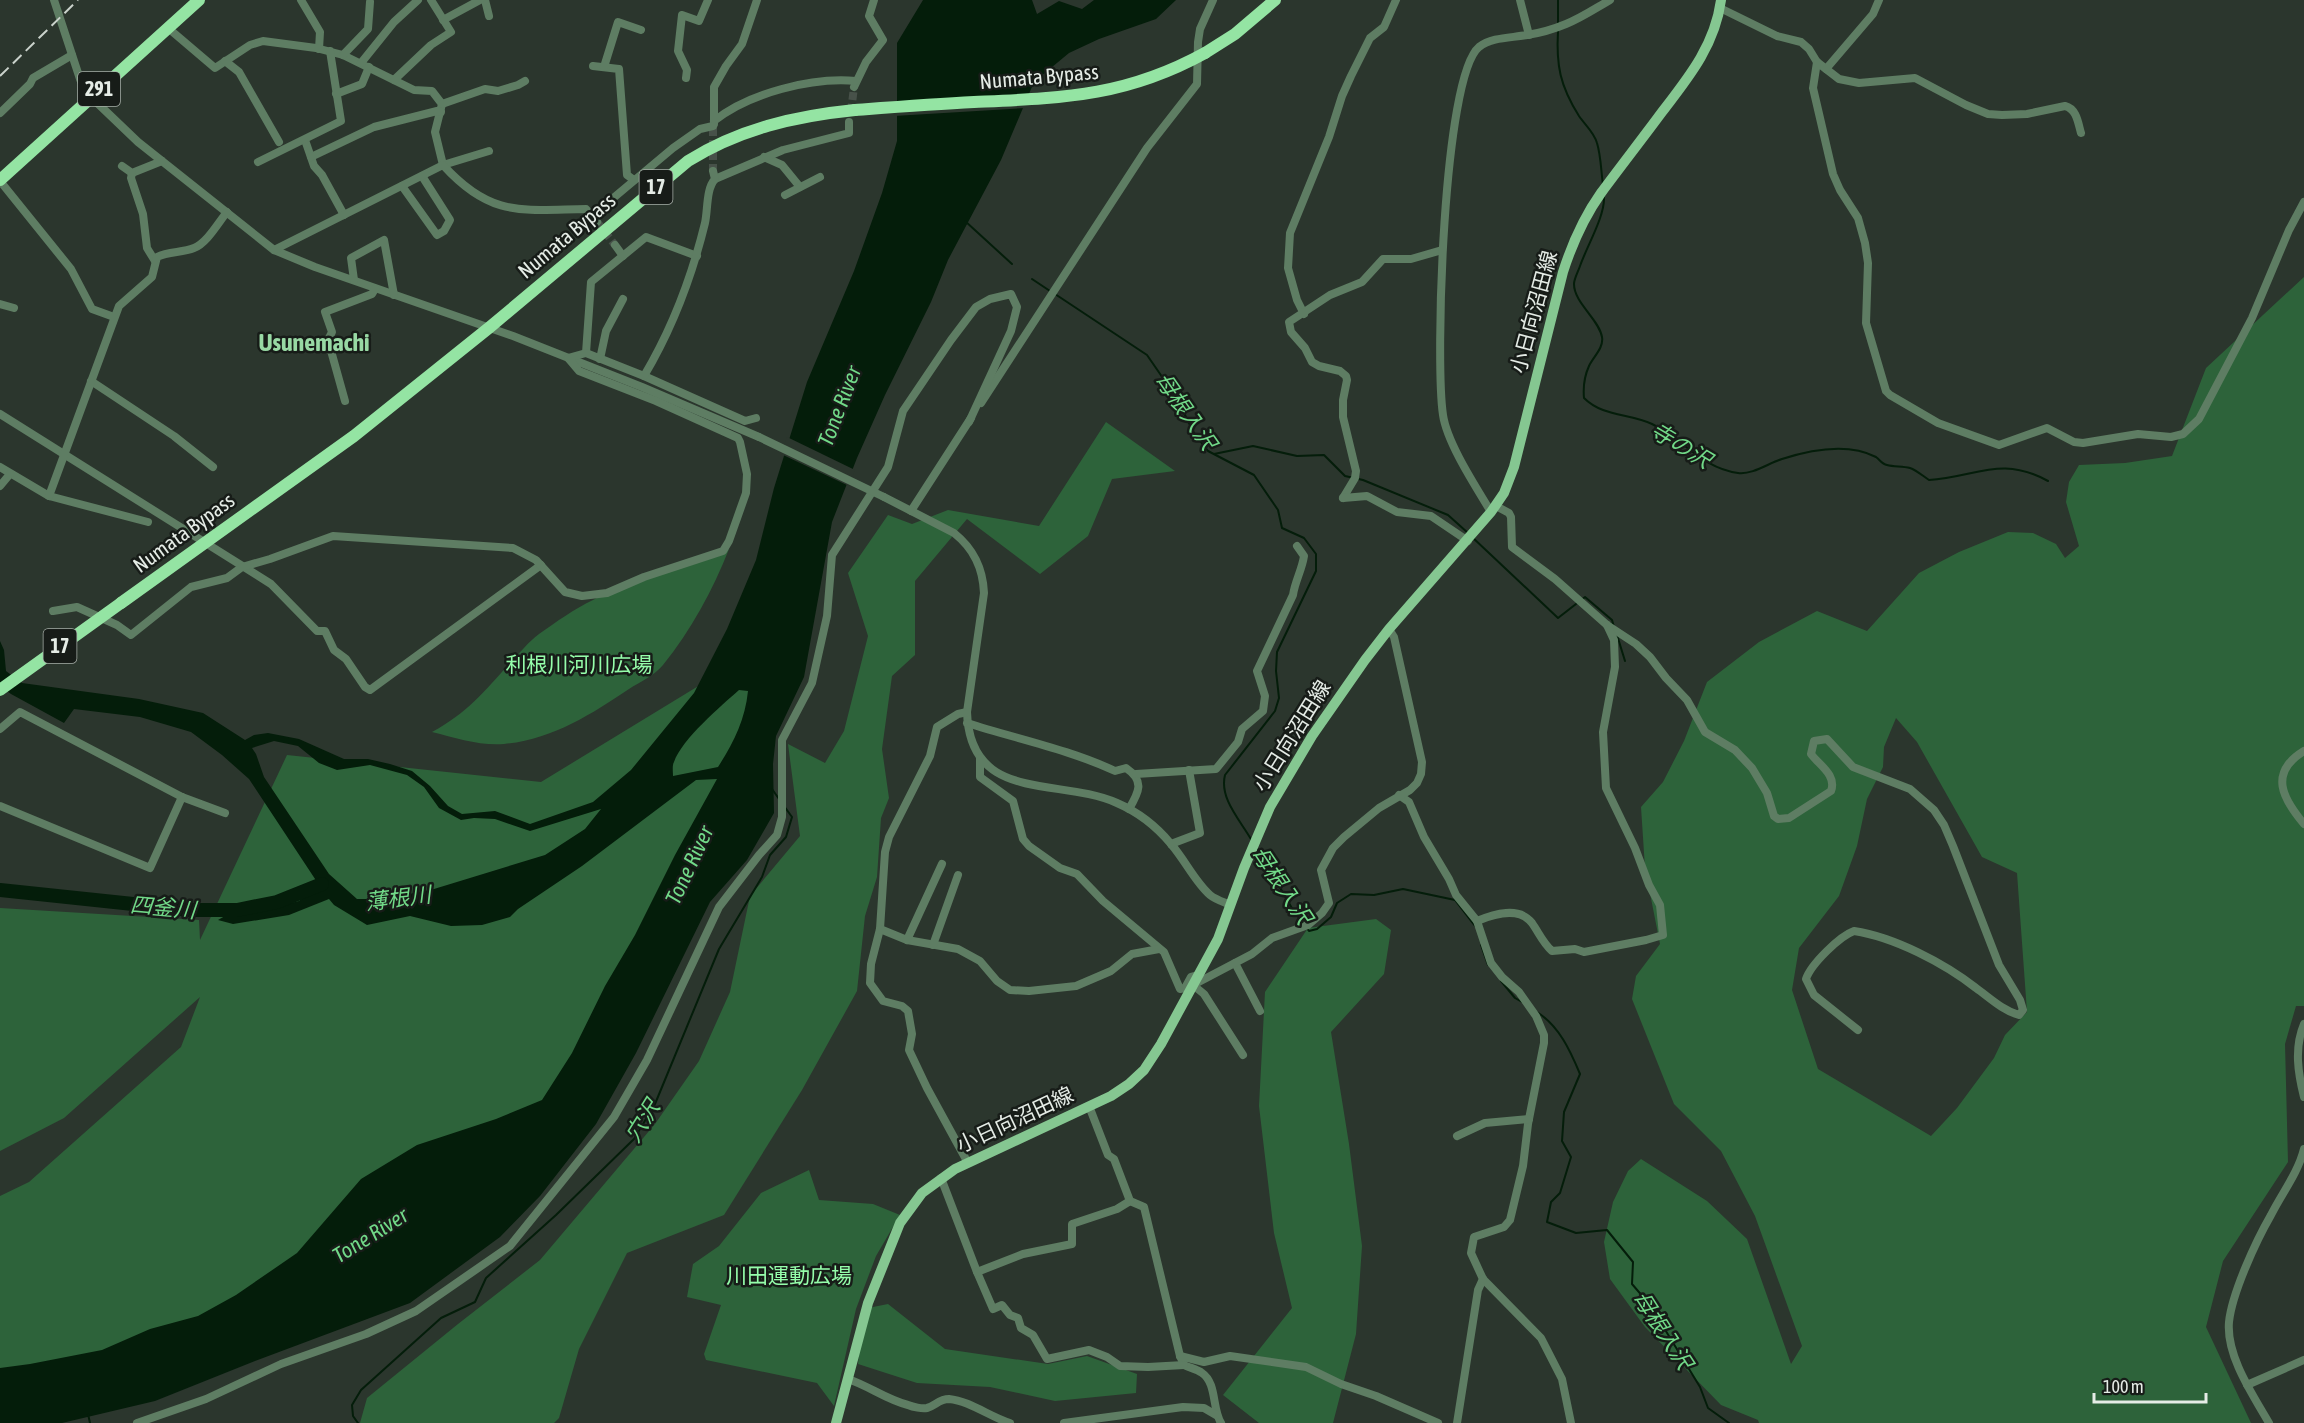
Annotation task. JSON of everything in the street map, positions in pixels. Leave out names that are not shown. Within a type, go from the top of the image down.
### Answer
[{"type":"highway","name":"291","points":[[0,181],[199,0]]},
{"type":"highway","name":"Numata Bypass","points":[[0,690],[354,436],[490,327],[659,184],[702,152],[729,138],[765,126],[808,116],[855,110],[1054,98],[1096,93],[1149,79],[1206,53],[1235,34],[1275,0]]},
{"type":"main road","name":"小日向沼田線","points":[[836,1423],[867,1302],[900,1222],[922,1193],[941,1178],[1089,1106],[1129,1084],[1144,1070],[1218,939],[1257,833],[1284,781],[1338,698],[1389,629],[1468,541],[1504,493],[1514,467],[1563,272],[1577,235],[1600,194],[1700,61],[1712,35],[1720,4]]},
{"type":"street","points":[[54,0],[85,90],[91,97],[138,142],[274,250],[375,289],[490,327],[642,387],[759,437],[911,511],[964,540],[978,562],[983,576],[983,605],[967,712],[971,742],[980,758],[999,775],[1026,785],[1097,796],[1142,817],[1171,844],[1209,894],[1231,905]]},
{"type":"street","points":[[301,0],[320,32],[319,49]]},
{"type":"street","points":[[394,80],[431,45],[451,32],[431,0]]},
{"type":"street","points":[[443,20],[480,0]]},
{"type":"street","points":[[486,0],[489,16]]},
{"type":"street","points":[[686,78],[687,70],[678,51],[681,15],[699,21],[708,0]]},
{"type":"street","points":[[713,125],[714,87],[742,44],[758,0]]},
{"type":"street","points":[[168,28],[215,68],[250,45],[264,40],[344,55],[414,90],[432,91],[441,108],[435,132],[443,165],[466,188],[490,202],[522,211],[586,208],[595,218],[634,180],[700,129],[713,125],[734,109],[776,92],[806,84],[855,84],[866,62],[883,40],[869,16],[874,0]]},
{"type":"street","points":[[911,511],[1147,148],[1197,84],[1199,36],[1213,0]]},
{"type":"street","points":[[1304,314],[1297,300],[1288,268],[1290,233],[1329,138],[1351,76],[1370,38],[1384,27],[1396,0]]},
{"type":"street","points":[[1520,0],[1529,34]]},
{"type":"street","points":[[1477,921],[1496,914],[1518,914],[1531,921],[1545,945],[1552,951],[1575,949],[1584,952],[1646,940],[1663,934],[1660,904],[1649,885],[1635,848],[1606,788],[1603,732],[1615,667],[1614,640],[1607,625],[1597,613],[1512,547],[1509,513],[1493,509],[1466,468],[1443,416],[1439,359],[1442,250],[1452,139],[1466,67],[1478,48],[1493,40],[1567,24],[1610,0]]},
{"type":"street","points":[[1826,69],[1873,14],[1879,0]]},
{"type":"street","points":[[361,63],[394,22],[415,1]]},
{"type":"street","points":[[344,55],[368,29],[370,2]]},
{"type":"street","points":[[1720,4],[1777,36],[1801,42],[1809,49],[1817,62],[1839,79],[1859,83],[1915,78],[1988,114],[2027,114],[2070,107],[2075,113],[2081,133]]},
{"type":"street","points":[[604,67],[618,22],[641,30]]},
{"type":"street","points":[[258,162],[341,121],[330,51]]},
{"type":"street","points":[[0,113],[30,84],[33,78],[72,55]]},
{"type":"street","points":[[225,61],[239,72],[279,142]]},
{"type":"street","points":[[1817,62],[1813,88],[1833,174],[1840,190],[1858,218],[1866,243],[1868,264],[1866,323],[1886,391],[1938,423],[1999,445],[2047,428],[2074,442],[2083,443],[2138,434],[2171,437],[2183,434],[2199,419],[2215,385],[2233,357],[2304,202]]},
{"type":"street","points":[[593,66],[619,69],[627,175],[634,180]]},
{"type":"street","points":[[336,94],[362,84],[369,67]]},
{"type":"street","points":[[311,157],[374,127],[437,111],[484,89],[498,91],[525,81]]},
{"type":"street","points":[[644,376],[662,347],[697,256],[707,214],[710,183],[714,175],[764,157],[849,133],[849,122]]},
{"type":"street","points":[[305,140],[314,166],[322,175],[344,215]]},
{"type":"street","points":[[274,250],[443,165],[489,151]]},
{"type":"street","points":[[764,157],[782,165],[800,187]]},
{"type":"street","points":[[132,173],[162,160]]},
{"type":"street","points":[[122,166],[132,173]]},
{"type":"street","points":[[132,173],[131,178],[142,214],[147,248],[155,261]]},
{"type":"street","points":[[402,186],[437,235],[444,231],[450,220],[422,176]]},
{"type":"street","points":[[785,195],[820,177]]},
{"type":"street","points":[[0,181],[71,270],[92,309],[114,317]]},
{"type":"street","points":[[49,496],[119,306],[152,277],[157,257],[168,252],[194,248],[201,244],[227,212]]},
{"type":"street","points":[[586,353],[591,282],[646,237],[697,256]]},
{"type":"street","points":[[354,280],[351,258],[384,240],[394,295]]},
{"type":"street","points":[[615,245],[623,256]]},
{"type":"street","points":[[1442,250],[1411,259],[1383,259],[1362,282],[1330,295],[1290,322],[1292,332],[1305,348],[1312,362],[1346,375],[1343,417],[1356,471],[1355,478],[1343,498],[1368,496],[1397,512],[1431,516],[1468,541]]},
{"type":"street","points":[[345,401],[328,340],[332,332],[325,312],[372,294],[375,289]]},
{"type":"street","points":[[137,1423],[206,1399],[282,1364],[366,1334],[416,1311],[510,1246],[614,1118],[647,1060],[719,907],[777,835],[782,817],[782,740],[812,683],[827,616],[832,555],[888,467],[903,411],[951,340],[976,308],[990,300],[1011,294],[1017,307],[1011,331],[969,422]]},
{"type":"street","points":[[600,359],[606,331],[623,299]]},
{"type":"street","points":[[0,304],[14,308]]},
{"type":"street","points":[[568,358],[586,353],[644,376],[744,423],[756,418]]},
{"type":"street","points":[[53,611],[77,607],[117,625],[131,635],[191,587],[227,578],[242,567],[333,536],[513,548],[536,560],[565,592],[573,595],[595,596],[723,551],[729,541],[746,493],[747,474],[738,437],[656,401],[579,371],[568,358]]},
{"type":"street","points":[[91,381],[166,430],[213,467]]},
{"type":"street","points":[[0,414],[272,584],[317,631],[325,631],[334,650],[346,659],[365,687],[370,690],[541,565]]},
{"type":"street","points":[[0,467],[49,496],[148,522]]},
{"type":"street","points":[[0,486],[10,474]]},
{"type":"street","points":[[967,723],[1070,753],[1115,771],[1126,768],[1136,774],[1216,769],[1238,742],[1242,729],[1263,711],[1265,696],[1257,670],[1293,595],[1304,556],[1297,546]]},
{"type":"street","points":[[1607,625],[1629,639],[1650,657],[1687,700],[1706,732],[1735,750],[1752,768],[1762,782],[1774,816],[1778,819],[1790,818],[1831,790],[1832,777],[1811,753],[1814,741],[1827,739],[1853,767],[1910,789],[1934,810],[1944,825],[1999,965],[2023,1010],[2019,1015],[2012,1013],[1986,998],[1977,988],[1938,963],[1906,946],[1854,931],[1840,939],[1810,969],[1806,979],[1814,995],[1858,1030]]},
{"type":"street","points":[[1196,980],[1252,954],[1272,938],[1308,925],[1322,913],[1329,903],[1321,870],[1327,857],[1344,837],[1379,808],[1410,790],[1417,783],[1421,774],[1422,762],[1394,637],[1389,629]]},
{"type":"street","points":[[0,729],[20,712],[182,797],[225,813]]},
{"type":"street","points":[[967,712],[958,714],[937,727],[930,756],[889,837],[885,852],[880,929],[871,964],[870,983],[883,1001],[902,1006],[908,1011],[912,1034],[909,1050],[968,1163]]},
{"type":"street","points":[[2304,751],[2293,758],[2285,769],[2282,790],[2288,804],[2304,824]]},
{"type":"street","points":[[980,758],[980,777],[1012,801],[1023,839],[1029,846],[1060,868],[1077,874],[1103,902],[1164,952],[1180,989],[1185,988],[1191,977],[1196,980],[1243,1055]]},
{"type":"street","points":[[1171,844],[1200,833],[1189,770]]},
{"type":"street","points":[[1128,810],[1139,793],[1136,774]]},
{"type":"street","points":[[1399,795],[1409,802],[1424,837],[1456,895],[1477,921],[1491,963],[1502,978],[1519,992],[1536,1016],[1544,1035],[1523,1166],[1510,1220],[1504,1227],[1474,1237],[1471,1253],[1483,1280],[1541,1338],[1562,1379],[1571,1423]]},
{"type":"street","points":[[0,806],[150,868],[182,797]]},
{"type":"street","points":[[907,940],[942,864]]},
{"type":"street","points":[[933,945],[958,875]]},
{"type":"street","points":[[880,929],[907,940],[958,949],[980,961],[997,981],[1010,990],[1029,991],[1076,986],[1111,971],[1132,954],[1159,949]]},
{"type":"street","points":[[1235,963],[1260,1011]]},
{"type":"street","points":[[2304,1024],[2298,1053],[2298,1071],[2304,1097]]},
{"type":"street","points":[[1089,1106],[1108,1155],[1114,1159],[1130,1201],[1144,1207],[1147,1213],[1184,1365]]},
{"type":"street","points":[[1457,1136],[1485,1124],[1529,1119]]},
{"type":"street","points":[[2269,1423],[2247,1385],[2235,1356],[2229,1322],[2237,1289],[2270,1217],[2296,1170],[2304,1149]]},
{"type":"street","points":[[941,1178],[976,1272],[993,1308],[1002,1305],[1010,1315],[1018,1318],[1021,1328],[1033,1335],[1047,1359],[1089,1350],[1107,1357],[1120,1366],[1184,1365],[1201,1372],[1206,1377],[1216,1415],[1221,1423]]},
{"type":"street","points":[[976,1272],[1023,1254],[1071,1244],[1072,1224],[1116,1209],[1130,1201]]},
{"type":"street","points":[[1457,1423],[1478,1290],[1483,1280]]},
{"type":"street","points":[[1180,1356],[1204,1362],[1230,1356],[1306,1367],[1341,1384],[1376,1396],[1438,1423]]},
{"type":"street","points":[[2247,1385],[2304,1360]]},
{"type":"street","points":[[848,1379],[867,1385],[890,1399],[909,1406],[928,1408],[939,1400],[949,1399],[1010,1423]]},
{"type":"street","points":[[1064,1423],[1183,1407],[1204,1408],[1216,1415]]},
{"type":"green space","points":[[2304,277],[2304,1006],[2296,1006],[2285,1044],[2288,1162],[2223,1261],[2206,1327],[2251,1423],[1759,1423],[1758,1420],[1721,1405],[1645,1327],[1610,1279],[1604,1242],[1613,1202],[1628,1171],[1641,1159],[1707,1201],[1747,1239],[1791,1364],[1802,1346],[1755,1216],[1721,1151],[1674,1104],[1632,999],[1636,976],[1660,944],[1645,868],[1641,807],[1663,782],[1684,741],[1707,682],[1759,642],[1817,611],[1867,631],[1919,573],[1959,552],[2008,532],[2033,533],[2056,544],[2065,558],[2079,546],[2066,502],[2069,482],[2079,465],[2125,463],[2172,456],[2206,368]],"holes":[[[1896,718],[1917,742],[1982,857],[2017,873],[2027,1012],[2005,1035],[1994,1058],[1957,1108],[1931,1136],[1818,1069],[1792,990],[1799,948],[1839,896],[1857,846],[1867,799],[1883,767],[1884,747]]]},
{"type":"green space","points":[[1106,422],[1175,471],[1112,479],[1088,536],[1040,574],[967,519],[915,581],[915,655],[892,676],[882,749],[889,798],[881,818],[877,877],[865,916],[857,991],[802,1090],[724,1215],[627,1253],[579,1349],[559,1418],[554,1423],[360,1423],[367,1398],[540,1260],[655,1124],[699,1061],[730,992],[750,896],[800,836],[788,744],[825,763],[844,731],[868,636],[848,573],[888,515],[912,524],[948,510],[1039,526]]},
{"type":"green space","name":"利根川河川広場","points":[[729,549],[700,609],[683,638],[660,669],[600,708],[554,731],[521,742],[486,744],[432,732],[474,701],[535,637],[572,612],[626,585]]},
{"type":"green space","points":[[795,627],[521,1169],[0,1423],[0,1196],[29,1182],[181,1047],[200,997],[64,1118],[0,1151],[0,908],[199,920],[200,940],[287,755],[541,782]]},
{"type":"green space","points":[[1376,919],[1391,930],[1384,974],[1331,1032],[1362,1246],[1356,1334],[1333,1423],[1259,1423],[1223,1395],[1292,1308],[1274,1233],[1259,1106],[1265,992],[1308,928]]},
{"type":"green space","name":"川田運動広場","points":[[809,1170],[819,1200],[873,1204],[900,1215],[876,1256],[856,1309],[834,1406],[817,1383],[706,1360],[704,1354],[721,1305],[687,1297],[693,1264],[719,1246],[761,1193]]},
{"type":"green space","points":[[888,1304],[945,1349],[1048,1364],[1087,1356],[1137,1374],[1136,1393],[1055,1401],[990,1387],[917,1383],[858,1364],[863,1309]]},
{"type":"water","points":[[923,0],[1032,0],[1037,14],[1059,1],[1082,9],[1094,0],[1176,0],[1156,19],[1099,39],[1069,53],[1034,82],[1001,160],[948,260],[931,302],[885,395],[832,522],[804,677],[776,736],[773,764],[774,813],[747,860],[710,902],[636,1053],[596,1124],[540,1196],[500,1237],[410,1303],[155,1401],[62,1423],[0,1423],[0,1368],[102,1350],[150,1329],[198,1316],[236,1295],[297,1253],[361,1179],[417,1145],[496,1119],[542,1100],[572,1053],[605,986],[635,935],[675,855],[717,779],[696,780],[510,917],[482,925],[451,926],[410,916],[367,925],[334,905],[329,899],[289,915],[233,924],[218,920],[225,916],[251,913],[299,901],[319,885],[249,779],[191,732],[140,717],[74,709],[64,723],[11,694],[0,686],[0,641],[4,650],[6,671],[22,683],[139,699],[203,713],[245,740],[254,735],[268,733],[299,739],[344,759],[368,759],[390,764],[412,771],[448,806],[462,814],[495,811],[530,824],[593,802],[631,770],[694,693],[727,629],[756,560],[774,488],[807,382],[854,271],[882,193],[897,141],[897,43]],"holes":[[[739,690],[748,691],[744,712],[734,740],[718,767],[673,776],[673,763],[685,743]],[[274,741],[298,746],[319,763],[337,770],[370,765],[407,775],[424,787],[439,808],[461,820],[495,819],[530,831],[601,809],[585,829],[545,855],[434,889],[384,899],[357,899],[329,874],[264,777],[252,748]]]},
{"type":"pier","points":[[1032,95],[1026,108],[894,116],[894,102]]},
{"type":"pier","points":[[787,437],[855,470],[849,486],[781,454]]},
{"type":"waterway","name":"寺の沢","points":[[1558,0],[1558,25]]},
{"type":"waterway","name":"寺の沢","points":[[1558,31],[1559,65],[1563,85],[1579,116],[1596,139],[1603,185]]},
{"type":"waterway","name":"寺の沢","points":[[1604,197],[1599,222],[1574,284],[1578,298],[1600,330],[1602,337],[1601,345],[1589,366],[1584,382],[1584,398],[1591,404],[1608,412],[1652,424],[1713,465],[1738,473],[1755,471],[1782,459],[1804,453],[1841,449],[1865,452],[1887,465],[1910,468],[1929,480],[2002,468],[2031,473],[2048,481]]},
{"type":"waterway","name":"母根入沢","points":[[965,221],[1012,264]]},
{"type":"waterway","name":"母根入沢","points":[[1032,279],[1050,291]]},
{"type":"waterway","name":"母根入沢","points":[[1055,294],[1147,355],[1176,397],[1194,433],[1208,451],[1254,475],[1278,510],[1282,528],[1304,538],[1316,554],[1316,571],[1277,652],[1276,671],[1279,698],[1275,711],[1225,775],[1225,793],[1228,801],[1252,841]]},
{"type":"waterway","points":[[1214,454],[1253,446],[1297,456],[1324,455],[1345,476],[1363,480],[1448,515],[1468,533]]},
{"type":"waterway","points":[[1472,537],[1558,618],[1585,597],[1612,620],[1614,627]]},
{"type":"waterway","points":[[1617,635],[1625,661]]},
{"type":"waterway","name":"穴沢","points":[[772,789],[779,799]]},
{"type":"waterway","name":"穴沢","points":[[358,1423],[353,1416],[352,1405],[361,1390],[441,1318],[475,1302],[486,1278],[556,1215],[634,1139],[655,1104],[719,949],[762,877],[770,855],[786,837],[792,817],[784,806]]},
{"type":"waterway","name":"母根入沢","points":[[1257,848],[1293,910],[1309,931],[1317,929],[1331,917],[1337,903],[1351,894],[1374,895],[1403,889],[1455,900],[1475,926]]},
{"type":"waterway","name":"四釜川","points":[[0,890],[190,910],[237,910],[277,902],[322,884]]},
{"type":"waterway","name":"母根入沢","points":[[1481,945],[1488,965]]},
{"type":"waterway","name":"母根入沢","points":[[1501,981],[1515,998],[1522,1002]]},
{"type":"waterway","name":"母根入沢","points":[[1537,1012],[1558,1031],[1580,1074],[1564,1112],[1562,1141],[1571,1157],[1560,1193],[1551,1202],[1547,1222],[1576,1233],[1607,1230],[1633,1262],[1632,1284],[1650,1305],[1700,1387],[1708,1408],[1729,1423]]},
{"type":"waterway","points":[[88,1414],[90,1423]]},
{"type":"tunnel","points":[[851,112],[854,87]]},
{"type":"tunnel","points":[[713,128],[713,171]]},
{"type":"tunnel","points":[[597,222],[615,245]]},
{"type":"railway","points":[[0,76],[78,0]]},
{"type":"district","name":"Usunemachi","points":[[314,343]]},
{"type":"water label","name":"Tone River","points":[[839,406]]},
{"type":"water label","name":"Tone River","points":[[689,865]]},
{"type":"water label","name":"薄根川","points":[[398,898]]},
{"type":"water label","name":"Tone River","points":[[370,1235]]}]
